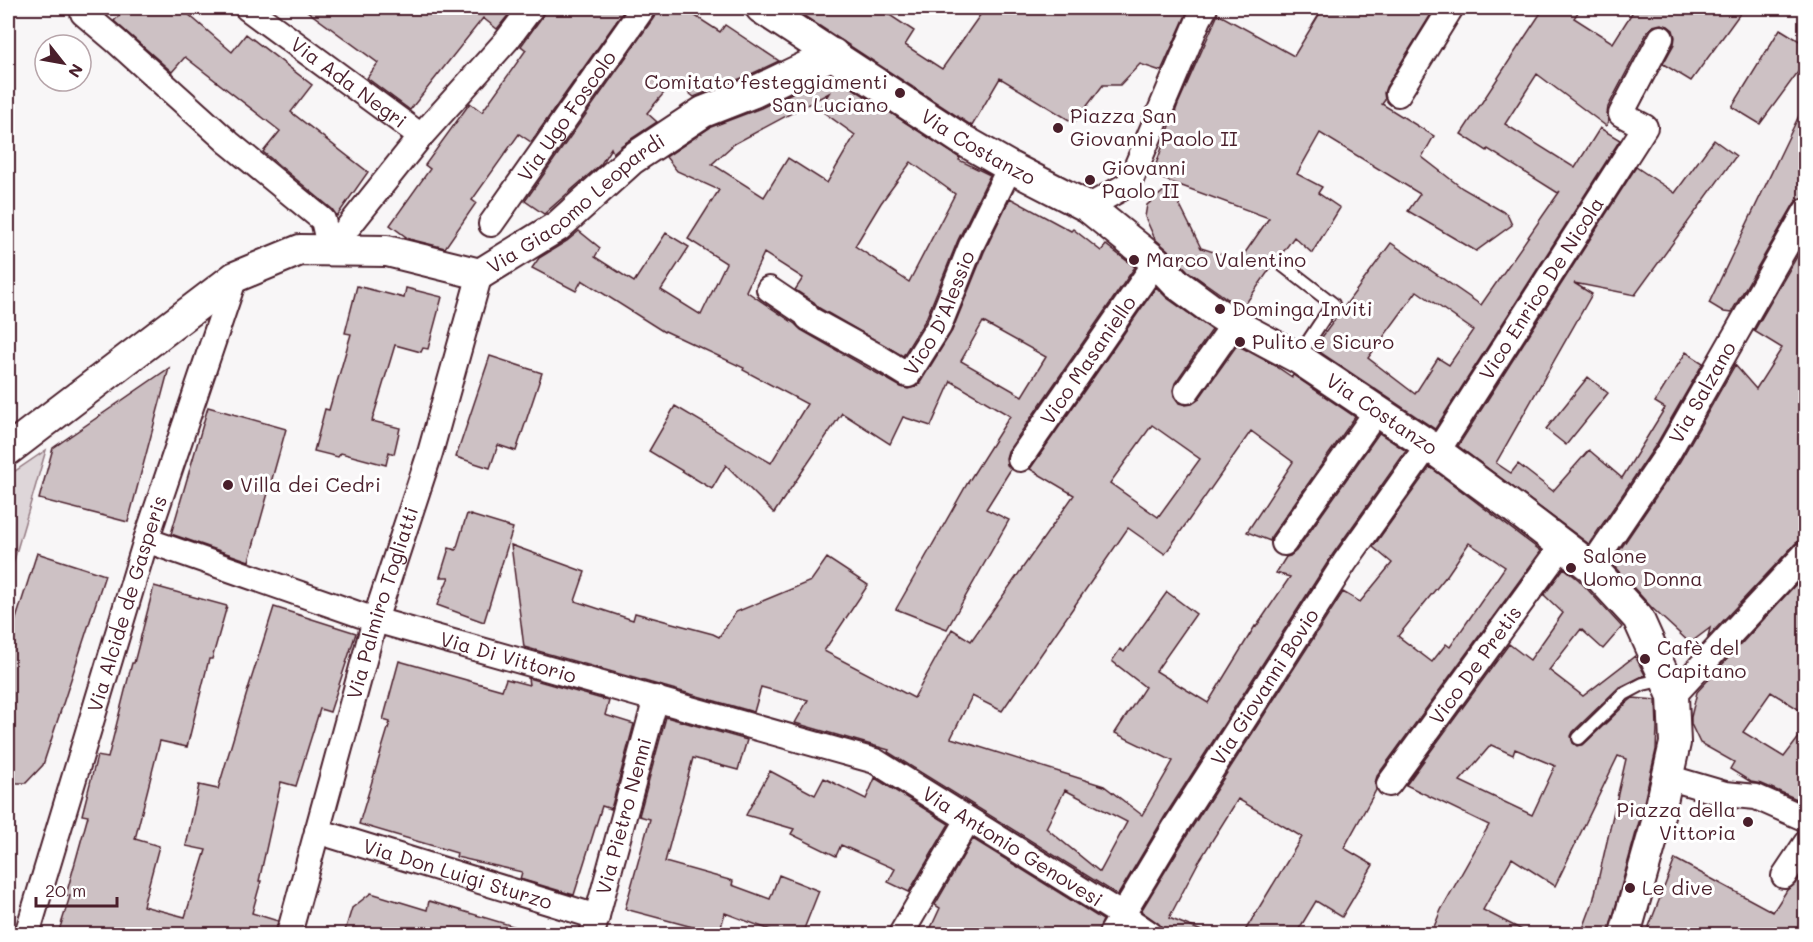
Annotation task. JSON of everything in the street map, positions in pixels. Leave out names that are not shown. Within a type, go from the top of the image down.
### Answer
[{"type":"street","name":"Via Ada Negri","points":[[247,8],[421,136]]},
{"type":"street","name":"Via Ada Negri","points":[[330,250],[421,136],[507,40],[531,8]]},
{"type":"street","name":"Via Ugo Foscolo","points":[[491,224],[643,8]]},
{"type":"street","points":[[1088,207],[1129,184],[1205,8]]},
{"type":"street","points":[[1398,94],[1451,8]]},
{"type":"street","name":"Via Costanzo","points":[[769,9],[961,139],[1088,207],[1156,262],[1177,284],[1234,324],[1298,358],[1433,449],[1591,567],[1638,618],[1669,688],[1675,743],[1659,815],[1625,934]]},
{"type":"street","points":[[86,10],[116,41],[229,143],[323,220],[330,250]]},
{"type":"street","name":"Vico Enrico De Nicola","points":[[1433,449],[1645,128],[1621,114],[1661,38]]},
{"type":"street","name":"Via Giacomo Leopardi","points":[[10,444],[235,277],[300,250],[387,251],[480,274],[558,226],[632,159],[703,112],[754,92],[833,54]]},
{"type":"street","name":"Vico D'Alessio","points":[[769,289],[808,318],[908,375],[939,326],[971,246],[1010,167]]},
{"type":"street","name":"Via Salzano","points":[[1591,567],[1668,453],[1806,211]]},
{"type":"street","name":"Vico Masaniello","points":[[1020,459],[1156,262]]},
{"type":"street","name":"Via Palmiro Togliatti","points":[[289,934],[375,620],[430,453],[480,274]]},
{"type":"street","name":"Via Alcide de Gasperis","points":[[27,934],[146,540],[235,277]]},
{"type":"street","points":[[1188,391],[1234,324]]},
{"type":"street","points":[[1284,543],[1377,411]]},
{"type":"street","name":"Via Giovanni Bovio","points":[[1117,925],[1177,824],[1344,562],[1433,449]]},
{"type":"street","name":"Via Di Vittorio","points":[[146,540],[375,620],[875,761]]},
{"type":"street","name":"Vico De Pretis","points":[[1389,784],[1563,545]]},
{"type":"street","points":[[1669,688],[1806,553]]},
{"type":"street","name":"Via Pietro Nenni","points":[[594,926],[656,698]]},
{"type":"street","name":"Via Antonio Genovesi","points":[[875,761],[968,820],[1117,925],[1150,934]]},
{"type":"street","points":[[1667,777],[1725,794],[1756,797],[1806,819]]},
{"type":"street","points":[[901,934],[968,820]]},
{"type":"street","name":"Via Don Luigi Sturzo","points":[[318,831],[594,926]]},
{"type":"street","points":[[1784,876],[1806,843]]},
{"type":"lane","points":[[1280,263],[1334,304],[1298,358]]},
{"type":"lane","points":[[1579,738],[1624,694],[1643,684],[1669,688]]},
{"type":"shaded area","points":[[46,450],[8,581],[8,476]]},
{"type":"building","points":[[126,8],[181,8],[232,52],[246,34],[312,85],[291,112],[368,172],[337,216],[332,209],[263,152],[280,131],[185,57],[172,72],[114,21]]},
{"type":"building","points":[[303,8],[514,8],[497,29],[483,18],[410,110],[367,78],[378,63]]},
{"type":"building","points":[[545,8],[626,8],[531,142],[519,134],[472,200],[476,203],[445,248],[409,239],[390,225],[430,169],[425,165],[470,103],[482,112],[526,50],[521,46],[542,17]]},
{"type":"building","points":[[657,8],[683,8],[720,32],[725,25],[779,61],[694,97],[674,81],[647,113],[657,122],[613,153],[611,148],[601,164],[544,214],[525,201],[655,16]]},
{"type":"building","points":[[792,8],[879,8],[914,31],[905,45],[942,69],[985,8],[1189,8],[1161,71],[1140,64],[1120,85],[1103,85],[1074,123],[1000,78],[972,126]]},
{"type":"building","points":[[1323,8],[1435,8],[1386,87],[1385,100],[1382,104],[1434,136],[1422,157],[1462,188],[1507,214],[1512,225],[1476,251],[1408,211],[1420,194],[1320,133],[1297,174],[1322,187],[1318,193],[1340,208],[1312,253],[1294,237],[1281,255],[1273,258],[1272,266],[1242,309],[1188,271],[1155,239],[1145,217],[1147,205],[1170,186],[1201,248],[1229,257],[1238,263],[1269,218],[1152,175],[1178,104],[1218,14],[1294,56]]},
{"type":"building","points":[[1544,8],[1581,8],[1574,18],[1613,43],[1635,8],[1744,8],[1691,81],[1663,64],[1674,44],[1673,30],[1661,24],[1653,26],[1648,31],[1608,107],[1609,121],[1606,126],[1537,74],[1505,124],[1575,168],[1600,128],[1620,140],[1435,429],[1314,348],[1391,243],[1481,305],[1560,191],[1558,193],[1461,134]],"holes":[[[1417,291],[1473,330],[1449,365],[1438,358],[1415,394],[1368,358]]]},
{"type":"building","points":[[1780,29],[1806,45],[1806,61],[1760,124],[1732,107]]},
{"type":"building","points":[[831,74],[960,158],[959,160],[990,175],[958,240],[926,319],[903,356],[819,308],[795,290],[803,278],[764,253],[746,291],[801,330],[901,387],[908,389],[920,383],[952,331],[984,252],[1010,198],[1071,231],[1073,229],[1101,251],[1106,245],[1135,267],[1008,451],[1007,465],[1011,469],[986,509],[1009,520],[947,629],[896,609],[967,484],[1010,416],[951,381],[931,426],[903,417],[890,444],[842,413],[774,513],[726,465],[712,489],[649,451],[675,406],[771,463],[807,404],[743,370],[744,368],[664,332],[582,280],[576,291],[532,268],[539,258],[579,231],[600,248],[595,257],[634,282],[666,233],[689,247],[661,290],[701,315],[726,263],[688,239],[719,190],[677,171],[666,157],[711,127],[761,108]],"holes":[[[829,93],[819,109],[855,135],[827,183],[788,158],[764,197],[712,164],[734,144]],[[911,162],[955,194],[909,282],[855,246],[881,203]],[[983,322],[1046,357],[1022,396],[961,361]]]},
{"type":"building","points":[[1806,101],[1806,197],[1798,199],[1794,204],[1731,313],[1724,312],[1709,303]]},
{"type":"building","points":[[1714,140],[1736,156],[1635,295],[1574,283],[1592,294],[1496,463],[1511,473],[1518,464],[1553,491],[1589,450],[1622,478],[1665,408],[1655,402],[1686,352],[1703,363],[1656,445],[1589,544],[1458,446],[1636,167],[1675,193]]},
{"type":"building","points":[[1806,241],[1806,539],[1796,543],[1708,637],[1710,628],[1690,643],[1652,608],[1611,563],[1680,461],[1735,365],[1756,389],[1782,348],[1754,331]]},
{"type":"building","points":[[357,286],[404,298],[406,288],[442,297],[428,349],[423,348],[421,352],[395,345],[372,421],[400,428],[394,454],[389,452],[386,465],[341,453],[338,457],[314,451],[325,409],[329,410],[351,334],[345,333]]},
{"type":"building","points":[[1156,287],[1167,298],[1212,330],[1175,383],[1174,396],[1179,403],[1186,405],[1198,400],[1237,345],[1292,377],[1293,375],[1355,417],[1270,541],[1247,532],[1293,462],[1251,431],[1165,554],[1128,528],[1002,711],[972,696],[951,738],[1104,786],[1142,815],[1173,761],[1115,733],[1145,687],[1112,661],[1120,649],[1124,652],[1167,592],[1196,614],[1156,671],[1208,703],[1255,626],[1290,577],[1276,573],[1286,557],[1296,551],[1379,433],[1406,451],[1333,554],[1165,816],[1118,895],[888,752],[889,750],[795,723],[808,700],[761,687],[754,712],[524,647],[511,545],[585,572],[575,601],[633,620],[635,613],[719,637],[736,612],[811,581],[827,558],[868,585],[824,651],[914,698],[952,629],[971,641],[1074,495],[1030,469]],"holes":[[[1152,425],[1200,459],[1158,517],[1110,483]],[[1065,790],[1127,822],[1100,872],[1046,828]]]},
{"type":"building","points":[[490,356],[542,373],[516,451],[498,445],[490,468],[456,457]]},
{"type":"building","points":[[169,368],[128,522],[39,499],[53,448]]},
{"type":"building","points":[[1588,377],[1608,393],[1566,445],[1546,429]]},
{"type":"building","name":"Villa dei Cedri","points":[[208,407],[286,429],[249,561],[171,534]]},
{"type":"building","points":[[1430,467],[1541,551],[1377,776],[1376,790],[1344,848],[1373,865],[1342,917],[1316,901],[1296,934],[1243,934],[1302,837],[1238,799],[1198,863],[1169,918],[1207,934],[1164,934],[1163,928],[1158,923],[1141,911],[1343,592],[1360,602],[1392,563],[1373,547]],"holes":[[[1469,543],[1505,567],[1450,647],[1446,644],[1432,662],[1398,636],[1448,574]]]},
{"type":"building","points":[[467,514],[513,528],[484,622],[437,605],[449,577],[440,577],[449,548],[456,550]]},
{"type":"building","points":[[37,553],[105,575],[43,765],[26,783],[8,783],[8,644]]},
{"type":"building","points":[[1564,568],[1579,580],[1622,627],[1603,649],[1581,629],[1549,670],[1583,696],[1635,656],[1645,675],[1618,688],[1573,732],[1571,736],[1573,743],[1577,746],[1584,744],[1633,698],[1656,700],[1656,750],[1642,811],[1608,934],[1581,934],[1593,902],[1626,759],[1618,756],[1555,886],[1512,858],[1483,910],[1530,934],[1431,934],[1441,910],[1489,825],[1406,785],[1509,644],[1530,660],[1563,613],[1544,595]],"holes":[[[1491,745],[1513,755],[1515,749],[1555,766],[1532,815],[1460,781]]]},
{"type":"building","points":[[1798,582],[1806,589],[1806,714],[1771,692],[1743,732],[1784,757],[1806,728],[1806,803],[1762,784],[1751,782],[1730,769],[1734,762],[1700,743],[1691,724],[1697,692]]},
{"type":"building","points":[[154,586],[227,606],[212,659],[209,659],[187,747],[160,741],[135,839],[159,846],[143,906],[185,917],[206,850],[186,846],[199,785],[218,789],[274,607],[356,633],[330,712],[320,709],[296,786],[281,782],[259,881],[261,881],[252,913],[278,921],[275,934],[58,934],[70,896],[66,895],[88,816],[82,815],[97,756],[108,758]]},
{"type":"building","points":[[399,661],[502,690],[506,679],[529,685],[528,678],[609,701],[605,715],[634,724],[611,809],[602,806],[574,895],[520,879],[522,872],[456,857],[457,853],[359,824],[390,722],[383,720]]},
{"type":"building","points":[[666,717],[747,740],[738,770],[693,758],[665,862],[733,881],[732,885],[770,899],[779,875],[819,891],[802,934],[781,934],[725,913],[719,934],[625,909],[650,819],[639,816]]},
{"type":"building","points":[[770,771],[815,795],[824,778],[866,799],[875,778],[949,824],[909,892],[888,882],[895,869],[841,845],[836,856],[791,834],[794,829],[746,815]]},
{"type":"building","points":[[973,839],[1103,920],[1097,934],[928,934],[940,908],[935,905]]},
{"type":"building","points":[[1675,859],[1773,912],[1787,890],[1795,884],[1806,869],[1806,920],[1802,927],[1806,929],[1806,934],[1646,934]]},
{"type":"building","points":[[371,893],[427,910],[429,901],[523,929],[522,934],[344,934],[352,908]]},
{"type":"place","name":"Comitato festeggiamenti San Luciano","points":[[900,93]]},
{"type":"place","name":"Piazza San Giovanni Paolo II","points":[[1058,128]]},
{"type":"place","name":"Giovanni Paolo II","points":[[1090,180]]},
{"type":"place","name":"Marco Valentino","points":[[1134,260]]},
{"type":"place","name":"Dominga Inviti","points":[[1220,309]]},
{"type":"place","name":"Pulito e Sicuro","points":[[1240,342]]},
{"type":"place","name":"Villa dei Cedri","points":[[228,485]]},
{"type":"place","name":"Salone Uomo Donna","points":[[1571,568]]},
{"type":"place","name":"Cafè del Capitano","points":[[1645,659]]},
{"type":"place","name":"Piazza della Vittoria","points":[[1748,822]]},
{"type":"place","name":"Le dive","points":[[1630,888]]}]
